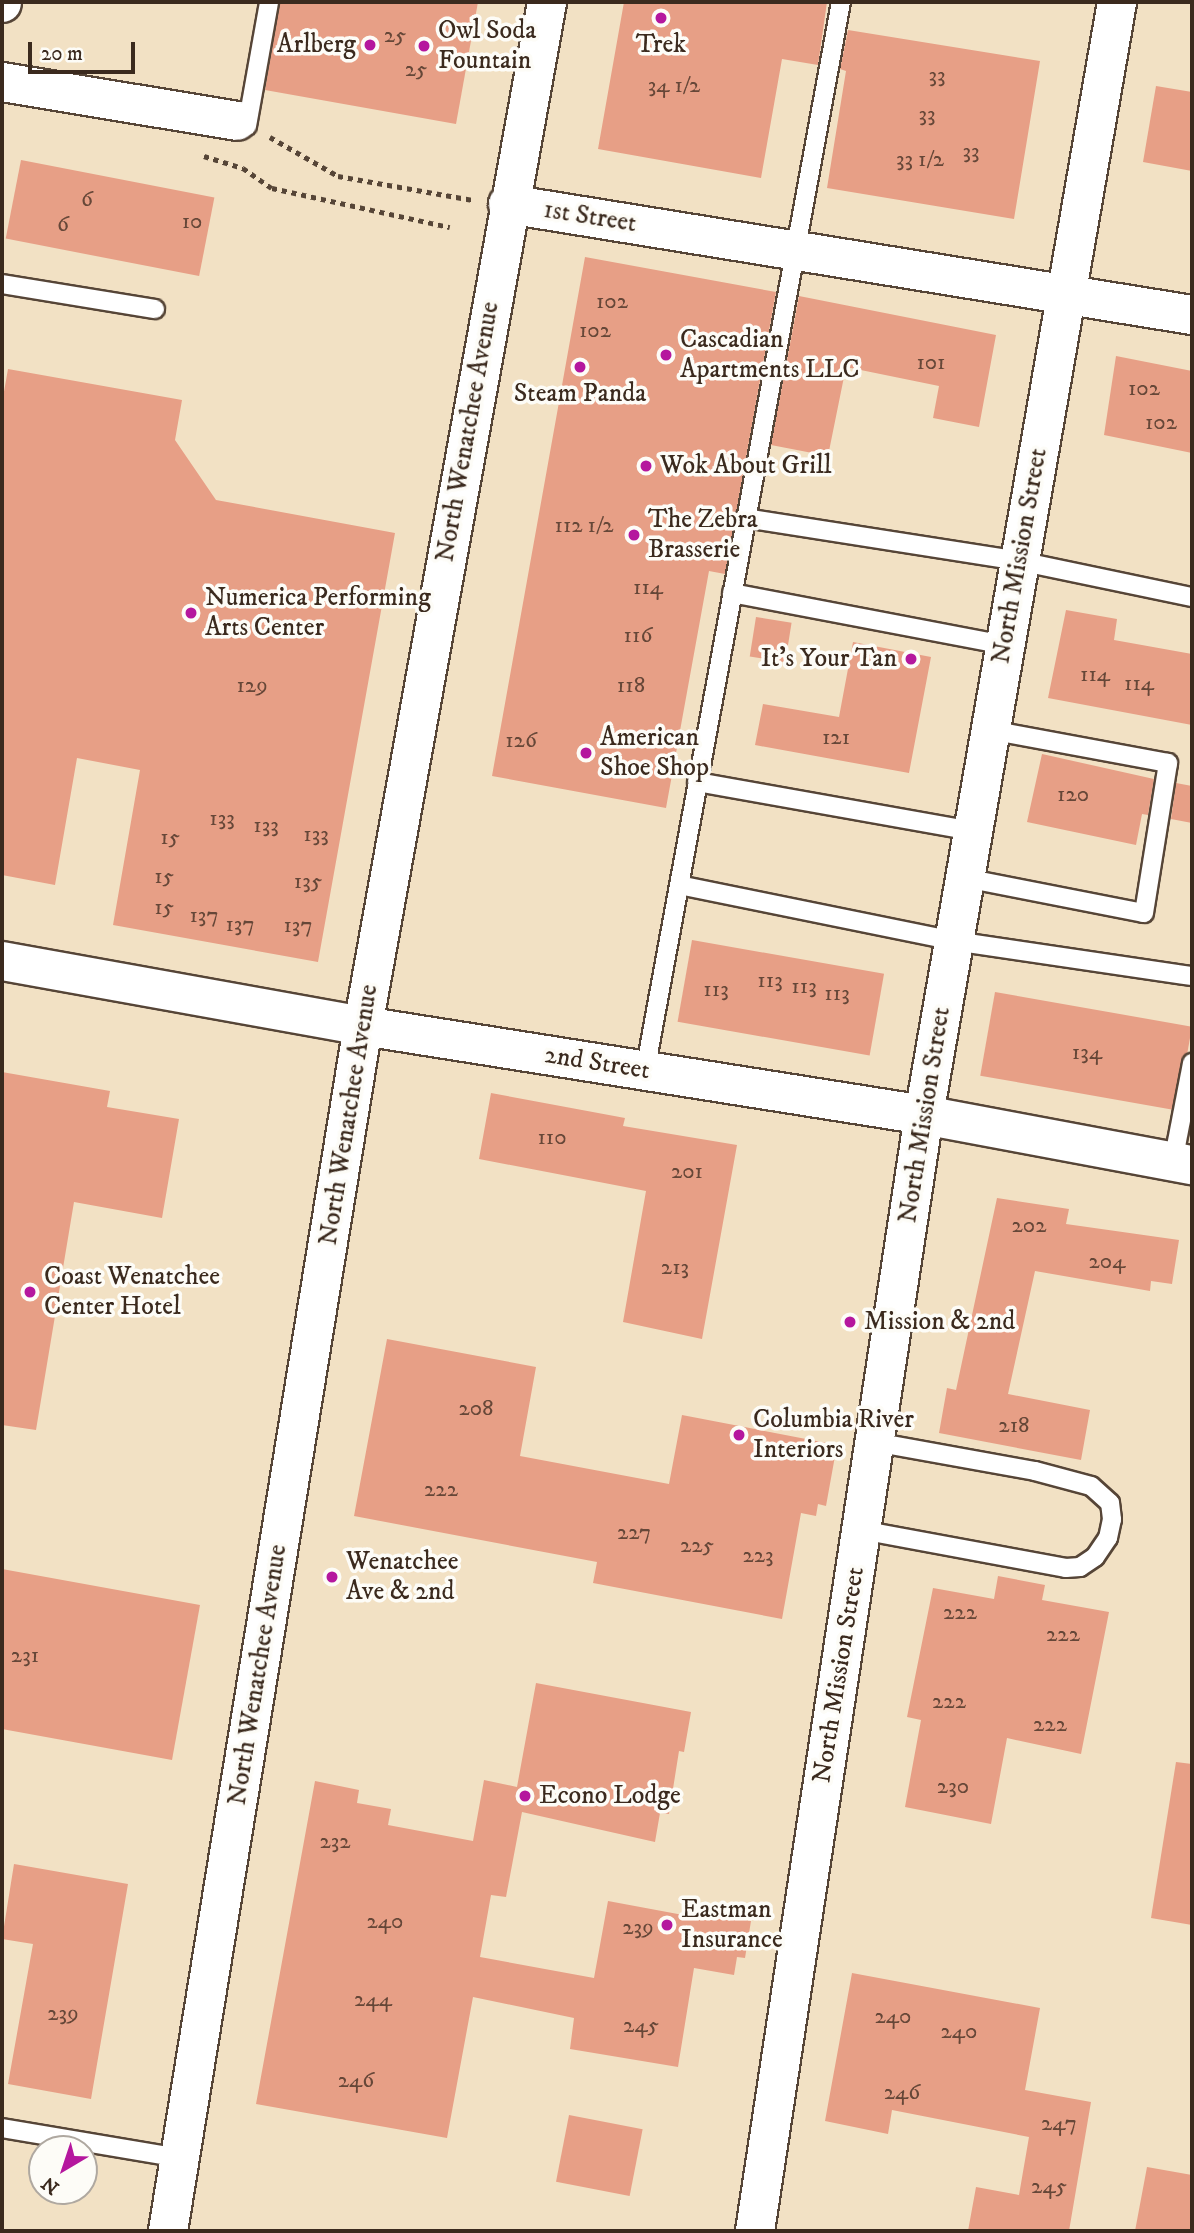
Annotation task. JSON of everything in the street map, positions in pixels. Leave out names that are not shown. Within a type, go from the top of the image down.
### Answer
[{"type":"main road","name":"North Wenatchee Avenue","points":[[168,2231],[363,1026],[508,204],[547,2]]},
{"type":"main road","name":"North Mission Street","points":[[755,2231],[924,1115],[1117,2]]},
{"type":"main road","points":[[2,82],[242,123]]},
{"type":"main road","name":"1st Street","points":[[508,204],[1192,314]]},
{"type":"main road","name":"2nd Street","points":[[2,961],[363,1026],[924,1115],[1183,1163]]},
{"type":"lane","points":[[242,123],[269,2]]},
{"type":"lane","points":[[645,1071],[841,2]]},
{"type":"lane","points":[[2,284],[155,309]]},
{"type":"lane","points":[[745,518],[1020,561],[1192,597]]},
{"type":"lane","points":[[732,593],[1005,645]]},
{"type":"lane","points":[[965,878],[1144,913],[1168,763],[990,730]]},
{"type":"lane","points":[[698,782],[973,831]]},
{"type":"lane","points":[[679,885],[954,942],[1192,976]]},
{"type":"lane","points":[[1183,1163],[1192,1063]]},
{"type":"lane","points":[[861,1530],[1066,1568],[1080,1567],[1095,1558],[1108,1538],[1112,1519],[1110,1503],[1091,1486],[1035,1471],[874,1442]]},
{"type":"lane","points":[[2,2128],[180,2158]]},
{"type":"path","name":"1st Street","points":[[242,123],[347,179],[508,204]]},
{"type":"path","points":[[193,153],[243,168],[272,188],[450,227]]},
{"type":"building","name":"Arlberg","points":[[280,2],[478,2],[456,124],[265,90]]},
{"type":"building","points":[[624,2],[827,2],[818,65],[782,59],[761,178],[598,149]]},
{"type":"building","points":[[848,30],[1040,61],[1014,219],[827,188],[846,71],[840,69]]},
{"type":"building","points":[[1156,86],[1192,92],[1192,171],[1143,162]]},
{"type":"building","points":[[21,160],[214,198],[199,276],[6,239]]},
{"type":"building","points":[[585,257],[776,292],[725,574],[709,571],[666,808],[492,776]]},
{"type":"building","points":[[799,296],[996,335],[979,427],[933,418],[939,386],[846,367],[828,456],[771,445]]},
{"type":"building","points":[[1116,356],[1192,371],[1192,453],[1104,435]]},
{"type":"building","name":"Numerica Performing Arts Center","points":[[8,369],[182,400],[175,440],[216,500],[395,533],[318,962],[113,925],[140,770],[77,758],[55,885],[2,875],[2,403]]},
{"type":"building","points":[[1066,610],[1117,619],[1114,640],[1192,654],[1192,725],[1048,698]]},
{"type":"building","points":[[756,617],[792,623],[785,662],[750,657]]},
{"type":"building","points":[[853,642],[931,657],[909,773],[755,745],[763,704],[839,717]]},
{"type":"building","points":[[1042,754],[1154,779],[1148,815],[1142,814],[1136,845],[1027,822]]},
{"type":"building","points":[[1176,783],[1192,786],[1192,823],[1171,819]]},
{"type":"building","points":[[692,940],[884,974],[870,1056],[678,1022]]},
{"type":"building","points":[[995,992],[1192,1027],[1177,1110],[980,1076]]},
{"type":"building","name":"Coast Wenatchee Center Hotel","points":[[2,1072],[110,1091],[107,1107],[179,1119],[162,1218],[74,1202],[36,1430],[2,1425]]},
{"type":"building","points":[[491,1093],[625,1118],[623,1126],[737,1145],[702,1339],[623,1322],[646,1191],[479,1159]]},
{"type":"building","points":[[997,1198],[1069,1209],[1066,1224],[1179,1240],[1172,1284],[1151,1281],[1150,1291],[1035,1271],[1008,1394],[1090,1410],[1081,1460],[939,1433],[947,1388],[956,1390]]},
{"type":"building","points":[[387,1339],[536,1367],[520,1456],[669,1484],[682,1415],[837,1445],[826,1506],[818,1504],[816,1516],[801,1513],[782,1619],[593,1583],[597,1562],[354,1516]]},
{"type":"building","points":[[2,1569],[200,1605],[172,1760],[2,1729]]},
{"type":"building","points":[[998,1576],[1045,1585],[1042,1600],[1109,1612],[1081,1754],[1007,1738],[991,1824],[905,1807],[921,1720],[907,1717],[933,1588],[994,1599]]},
{"type":"building","points":[[536,1683],[691,1712],[684,1752],[679,1751],[669,1814],[660,1813],[655,1842],[522,1812],[506,1897],[491,1895],[480,1957],[594,1978],[608,1901],[710,1920],[712,1914],[751,1921],[745,1958],[737,1957],[734,1975],[694,1968],[678,2067],[570,2049],[574,2018],[473,1997],[447,2138],[256,2104],[315,1781],[359,1790],[357,1803],[391,1809],[388,1825],[473,1841],[484,1780],[517,1787]]},
{"type":"building","points":[[1176,1762],[1192,1764],[1192,1925],[1151,1918]]},
{"type":"building","points":[[14,1864],[128,1884],[91,2099],[8,2084],[33,1944],[2,1939]]},
{"type":"building","points":[[852,1973],[1040,2008],[1025,2090],[1091,2102],[1069,2231],[968,2231],[976,2187],[1019,2195],[1029,2137],[892,2110],[888,2134],[825,2121]]},
{"type":"building","points":[[569,2115],[643,2129],[630,2196],[556,2182]]},
{"type":"building","points":[[1147,2167],[1192,2175],[1192,2231],[1135,2231]]},
{"type":"place","name":"Trek","points":[[661,18]]},
{"type":"place","name":"Arlberg","points":[[370,45]]},
{"type":"place","name":"Owl Soda Fountain","points":[[424,46]]},
{"type":"place","name":"Cascadian Apartments LLC","points":[[666,355]]},
{"type":"place","name":"Steam Panda","points":[[580,367]]},
{"type":"place","name":"Wok About Grill","points":[[646,466]]},
{"type":"place","name":"The Zebra Brasserie","points":[[634,535]]},
{"type":"place","name":"Numerica Performing Arts Center","points":[[191,613]]},
{"type":"place","name":"It's Your Tan","points":[[911,659]]},
{"type":"place","name":"American Shoe Shop","points":[[586,753]]},
{"type":"place","name":"Coast Wenatchee Center Hotel","points":[[30,1292]]},
{"type":"place","name":"Mission & 2nd","points":[[850,1322]]},
{"type":"place","name":"Columbia River Interiors","points":[[739,1435]]},
{"type":"place","name":"Wenatchee Ave & 2nd","points":[[332,1577]]},
{"type":"place","name":"Econo Lodge","points":[[525,1796]]},
{"type":"place","name":"Eastman Insurance","points":[[667,1925]]}]
